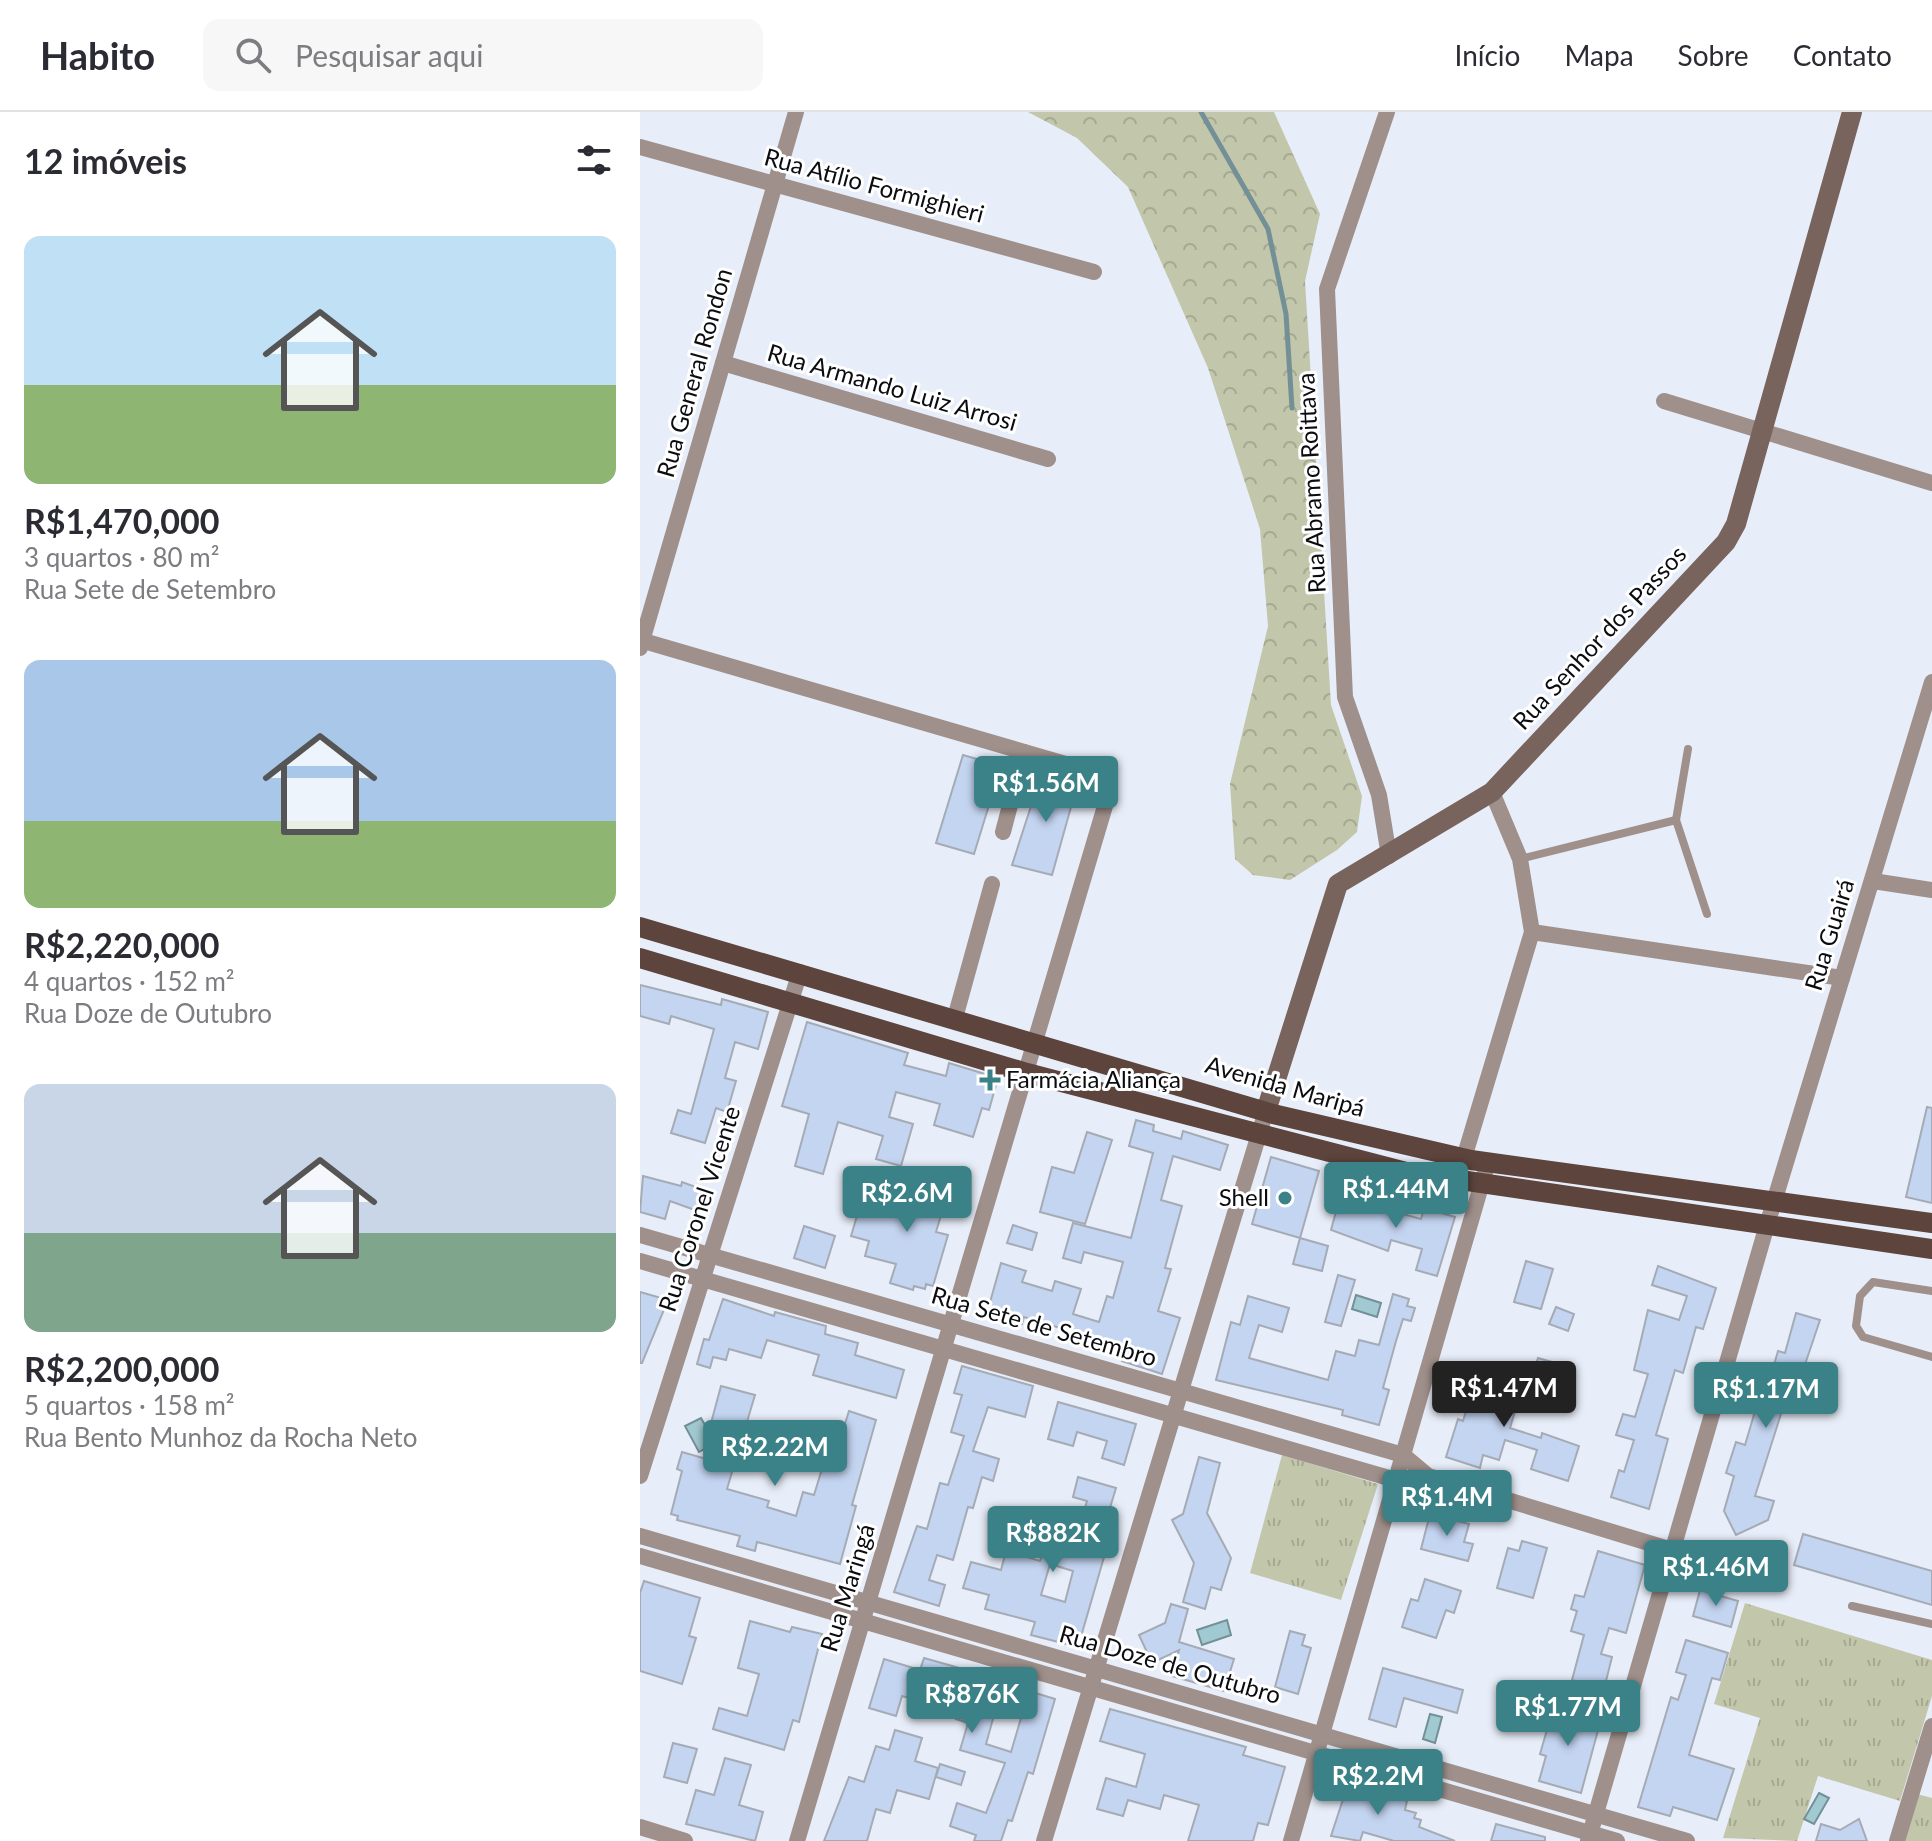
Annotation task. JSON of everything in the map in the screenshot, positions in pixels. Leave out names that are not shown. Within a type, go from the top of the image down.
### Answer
[{"type":"main road","name":"Avenida Maripá","points":[[640,927],[1266,1111],[1464,1158],[1932,1223]]},
{"type":"main road","points":[[640,958],[1028,1073],[1406,1172],[1932,1249]]},
{"type":"main road","points":[[789,1002],[800,997],[800,972]]},
{"type":"main road","points":[[789,1002],[784,993],[800,972]]},
{"type":"main road","points":[[1028,1073],[1038,1069],[1038,1042]]},
{"type":"main road","points":[[1266,1111],[1275,1121],[1258,1134],[1248,1124],[1252,1115],[1266,1111]]},
{"type":"main road","points":[[1457,1180],[1465,1175],[1464,1158]]},
{"type":"main road","points":[[1492,1186],[1497,1179],[1498,1164]]},
{"type":"street","name":"Rua General Rondon","points":[[641,643],[796,112]]},
{"type":"street","name":"Rua Abramo Roittava","points":[[1387,112],[1327,289],[1345,697],[1379,795],[1389,856]]},
{"type":"street","name":"Rua Senhor dos Passos","points":[[1266,1111],[1338,884],[1492,792],[1726,542],[1736,524],[1852,112]]},
{"type":"street","name":"Rua Atílio Formighieri","points":[[640,147],[1094,272]]},
{"type":"street","name":"Rua Armando Luiz Arrosi","points":[[723,363],[1048,459]]},
{"type":"street","points":[[1664,401],[1932,483]]},
{"type":"street","points":[[641,643],[1086,770]]},
{"type":"street","name":"Rua Guairá","points":[[1589,1837],[1767,1225],[1932,682]]},
{"type":"street","points":[[1003,832],[1024,752]]},
{"type":"street","points":[[1464,1158],[1532,932],[1520,859],[1492,792]]},
{"type":"street","points":[[1038,1042],[1108,796]]},
{"type":"street","points":[[1873,881],[1932,890]]},
{"type":"street","points":[[955,1018],[992,884]]},
{"type":"street","points":[[1532,932],[1842,978]]},
{"type":"street","name":"Rua Coronel Vicente","points":[[640,1476],[789,1002]]},
{"type":"street","name":"Rua Maringá","points":[[797,1841],[1028,1073]]},
{"type":"street","points":[[1044,1841],[1258,1134]]},
{"type":"street","points":[[1291,1841],[1319,1754],[1403,1455],[1492,1186]]},
{"type":"street","name":"Rua Sete de Setembro","points":[[640,1235],[1403,1455],[1428,1476],[1672,1550]]},
{"type":"street","name":"Rua Sete de Setembro","points":[[640,1261],[1396,1480],[1428,1476]]},
{"type":"street","name":"Rua Doze de Outubro","points":[[640,1536],[1687,1841]]},
{"type":"street","points":[[640,1556],[1319,1754],[1589,1837],[1617,1841]]},
{"type":"street","points":[[1897,1841],[1932,1726]]},
{"type":"street","points":[[640,1827],[685,1841]]},
{"type":"lane","points":[[1688,749],[1676,820],[1707,914]]},
{"type":"lane","points":[[1520,859],[1676,820]]},
{"type":"lane","points":[[1932,1291],[1873,1282],[1860,1296],[1856,1326],[1863,1337],[1877,1343],[1932,1357]]},
{"type":"lane","points":[[1852,1606],[1932,1624]]},
{"type":"green space","points":[[1028,112],[1274,112],[1320,214],[1305,281],[1331,705],[1362,796],[1357,832],[1337,850],[1290,880],[1253,875],[1235,859],[1230,784],[1268,626],[1260,529],[1208,368],[1128,187],[1077,138]]},
{"type":"green space","points":[[1282,1455],[1378,1484],[1341,1600],[1250,1573]]},
{"type":"green space","points":[[1745,1603],[1932,1660],[1932,1696],[1900,1801],[1818,1776],[1797,1841],[1723,1838],[1760,1718],[1714,1704]]},
{"type":"green space","points":[[1917,1794],[1932,1798],[1932,1841],[1903,1841]]},
{"type":"water","points":[[1356,1295],[1381,1303],[1377,1317],[1352,1309]]},
{"type":"water","points":[[701,1418],[715,1443],[699,1452],[685,1426]]},
{"type":"water","points":[[1227,1620],[1231,1635],[1202,1645],[1197,1630]]},
{"type":"water","points":[[1430,1714],[1442,1717],[1435,1743],[1423,1739]]},
{"type":"water","points":[[1819,1793],[1829,1798],[1814,1824],[1804,1819]]},
{"type":"building","points":[[963,755],[1001,766],[974,854],[936,843]]},
{"type":"building","points":[[1042,772],[1078,782],[1052,875],[1012,865]]},
{"type":"building","points":[[640,985],[721,1005],[722,999],[768,1012],[758,1049],[735,1042],[725,1078],[736,1081],[727,1112],[716,1108],[705,1143],[671,1133],[678,1110],[691,1114],[714,1029],[671,1016],[669,1024],[640,1016]]},
{"type":"building","points":[[807,1022],[908,1053],[904,1065],[946,1076],[949,1063],[998,1078],[989,1110],[982,1108],[973,1137],[934,1125],[940,1104],[896,1092],[889,1117],[913,1124],[901,1166],[876,1159],[883,1136],[838,1122],[823,1174],[795,1166],[809,1114],[782,1106]]},
{"type":"building","points":[[1927,1107],[1932,1108],[1932,1203],[1906,1197]]},
{"type":"building","points":[[1136,1120],[1154,1125],[1153,1131],[1181,1139],[1183,1131],[1228,1145],[1220,1170],[1173,1156],[1161,1200],[1182,1206],[1165,1268],[1171,1269],[1158,1311],[1180,1318],[1162,1374],[1122,1361],[1126,1348],[1024,1317],[1022,1324],[987,1313],[1001,1263],[1026,1271],[1022,1282],[1052,1291],[1055,1281],[1081,1289],[1073,1314],[1099,1322],[1107,1296],[1113,1298],[1123,1262],[1084,1252],[1081,1263],[1063,1258],[1073,1223],[1131,1238],[1153,1153],[1129,1146]]},
{"type":"building","points":[[1087,1132],[1112,1140],[1085,1224],[1040,1212],[1052,1167],[1074,1173]]},
{"type":"building","name":"Shell","points":[[1271,1157],[1319,1171],[1300,1238],[1252,1224]]},
{"type":"building","points":[[643,1176],[681,1186],[682,1182],[710,1192],[703,1213],[670,1201],[665,1219],[640,1212]]},
{"type":"building","points":[[899,1177],[948,1192],[936,1232],[948,1235],[933,1286],[926,1284],[925,1289],[914,1286],[913,1290],[890,1283],[896,1264],[865,1256],[869,1241],[851,1236],[859,1209],[887,1217]]},
{"type":"building","points":[[1340,1197],[1421,1219],[1424,1208],[1455,1217],[1437,1276],[1416,1270],[1422,1249],[1391,1240],[1388,1251],[1331,1230]]},
{"type":"building","points":[[1013,1225],[1037,1233],[1032,1250],[1007,1243]]},
{"type":"building","points":[[804,1226],[835,1236],[825,1268],[794,1258]]},
{"type":"building","points":[[1300,1238],[1328,1246],[1322,1271],[1293,1264]]},
{"type":"building","points":[[1526,1261],[1553,1269],[1541,1309],[1514,1302]]},
{"type":"building","points":[[1658,1266],[1716,1288],[1703,1329],[1696,1327],[1683,1373],[1675,1370],[1656,1435],[1668,1439],[1649,1509],[1611,1497],[1619,1470],[1624,1472],[1634,1440],[1616,1435],[1623,1414],[1635,1417],[1648,1374],[1634,1370],[1648,1310],[1679,1320],[1687,1296],[1652,1285]]},
{"type":"building","points":[[1338,1275],[1355,1280],[1341,1326],[1325,1322]]},
{"type":"building","points":[[640,1292],[668,1300],[642,1363],[640,1363]]},
{"type":"building","points":[[1393,1294],[1409,1299],[1407,1306],[1415,1308],[1411,1321],[1403,1319],[1396,1341],[1383,1388],[1389,1390],[1379,1425],[1342,1415],[1343,1410],[1216,1380],[1231,1322],[1240,1325],[1248,1296],[1289,1308],[1282,1332],[1259,1325],[1249,1358],[1328,1380],[1336,1351],[1355,1356],[1359,1340],[1379,1345]]},
{"type":"building","points":[[723,1299],[774,1316],[775,1312],[826,1326],[825,1334],[858,1343],[855,1355],[904,1370],[896,1398],[813,1375],[819,1355],[767,1340],[761,1358],[729,1349],[726,1360],[713,1357],[710,1368],[697,1364],[704,1339],[709,1340]]},
{"type":"building","points":[[1556,1307],[1574,1314],[1568,1331],[1549,1324]]},
{"type":"building","points":[[1796,1313],[1820,1320],[1793,1400],[1786,1398],[1755,1496],[1774,1501],[1768,1520],[1736,1535],[1724,1511],[1734,1476],[1726,1473],[1736,1442],[1745,1445],[1761,1391],[1766,1393],[1778,1351],[1785,1353]]},
{"type":"building","points":[[1538,1358],[1559,1364],[1551,1390],[1530,1384]]},
{"type":"building","points":[[962,1366],[1033,1386],[1025,1417],[988,1407],[973,1451],[999,1459],[993,1481],[982,1477],[973,1508],[968,1507],[953,1560],[937,1555],[929,1580],[945,1585],[939,1606],[894,1592],[917,1526],[927,1529],[940,1483],[948,1485],[964,1436],[951,1432],[962,1395],[954,1393]]},
{"type":"building","points":[[1479,1368],[1524,1381],[1510,1428],[1541,1438],[1542,1433],[1579,1446],[1568,1481],[1531,1469],[1537,1450],[1505,1440],[1499,1460],[1483,1455],[1480,1468],[1446,1457],[1458,1419],[1463,1421]]},
{"type":"building","points":[[721,1386],[755,1395],[727,1489],[769,1501],[767,1507],[796,1516],[803,1492],[814,1495],[829,1446],[818,1443],[823,1427],[842,1433],[849,1411],[876,1420],[852,1505],[856,1506],[840,1564],[757,1542],[755,1551],[737,1546],[740,1536],[677,1520],[678,1516],[671,1514],[682,1471],[677,1469],[682,1452],[717,1462],[725,1436],[718,1434],[711,1423]]},
{"type":"building","points":[[1058,1402],[1136,1424],[1124,1465],[1102,1458],[1107,1441],[1077,1432],[1073,1446],[1048,1439]]},
{"type":"building","points":[[1199,1457],[1220,1463],[1207,1513],[1231,1558],[1221,1590],[1211,1587],[1205,1609],[1183,1602],[1194,1563],[1172,1520],[1183,1514]]},
{"type":"building","points":[[1078,1477],[1116,1488],[1103,1531],[1111,1533],[1078,1647],[1031,1635],[1035,1622],[985,1609],[989,1595],[963,1588],[971,1562],[1001,1570],[1006,1551],[1040,1561],[1046,1542],[1060,1546],[1067,1521],[1080,1525],[1087,1501],[1073,1497]],"holes":[[[1050,1564],[1073,1571],[1065,1602],[1041,1595]]]},
{"type":"building","points":[[1430,1514],[1469,1524],[1464,1542],[1473,1544],[1468,1561],[1421,1549]]},
{"type":"building","points":[[1803,1534],[1932,1571],[1932,1605],[1794,1565]]},
{"type":"building","points":[[1522,1541],[1547,1548],[1533,1598],[1497,1588],[1508,1548],[1519,1551]]},
{"type":"building","points":[[1598,1551],[1645,1565],[1626,1633],[1609,1628],[1601,1654],[1612,1657],[1604,1689],[1572,1680],[1584,1635],[1571,1631],[1577,1611],[1571,1609],[1575,1595],[1584,1597]]},
{"type":"building","points":[[1425,1579],[1461,1591],[1454,1613],[1446,1610],[1436,1638],[1402,1627],[1411,1599],[1418,1601]]},
{"type":"building","points":[[644,1581],[700,1598],[689,1636],[696,1638],[682,1684],[640,1671],[640,1593]]},
{"type":"building","points":[[1700,1590],[1738,1601],[1731,1627],[1693,1616]]},
{"type":"building","points":[[1171,1604],[1188,1609],[1179,1642],[1234,1659],[1224,1691],[1172,1676],[1179,1650],[1152,1663],[1139,1635],[1165,1623]]},
{"type":"building","points":[[750,1621],[790,1632],[792,1627],[822,1634],[799,1722],[793,1720],[784,1750],[713,1729],[719,1708],[747,1716],[759,1674],[738,1668]]},
{"type":"building","points":[[1290,1631],[1305,1635],[1302,1645],[1311,1648],[1298,1694],[1275,1687]]},
{"type":"building","points":[[1686,1640],[1728,1653],[1720,1680],[1712,1678],[1689,1755],[1734,1769],[1717,1820],[1673,1807],[1670,1816],[1638,1807],[1671,1697],[1678,1700],[1686,1675],[1676,1672]]},
{"type":"building","points":[[924,1658],[970,1671],[962,1698],[996,1708],[986,1744],[1011,1752],[1029,1691],[1055,1699],[1033,1774],[1028,1772],[1012,1821],[1008,1820],[1001,1841],[974,1841],[976,1835],[950,1826],[957,1803],[986,1813],[1005,1763],[960,1750],[968,1723],[956,1719],[958,1712],[902,1696],[896,1716],[869,1708],[884,1659],[920,1670]]},
{"type":"building","points":[[1383,1668],[1463,1690],[1457,1713],[1404,1698],[1396,1727],[1369,1719]]},
{"type":"building","points":[[1555,1702],[1581,1710],[1579,1717],[1600,1723],[1581,1793],[1539,1781],[1546,1756],[1540,1754]]},
{"type":"building","points":[[1110,1709],[1246,1747],[1243,1755],[1285,1767],[1268,1825],[1258,1823],[1253,1841],[1188,1841],[1199,1805],[1164,1795],[1160,1809],[1128,1800],[1123,1816],[1097,1809],[1106,1778],[1136,1787],[1145,1754],[1100,1741]]},
{"type":"building","points":[[895,1730],[922,1738],[915,1761],[938,1768],[929,1799],[897,1790],[890,1813],[876,1809],[867,1841],[824,1841],[849,1777],[864,1782],[876,1746],[889,1750]]},
{"type":"building","points":[[673,1743],[697,1749],[687,1783],[664,1777]]},
{"type":"building","points":[[725,1758],[751,1765],[739,1805],[763,1812],[755,1841],[686,1824],[696,1790],[714,1795]]},
{"type":"building","points":[[940,1764],[965,1772],[961,1785],[936,1777]]},
{"type":"building","points":[[1349,1781],[1407,1801],[1405,1810],[1416,1813],[1414,1818],[1421,1820],[1419,1827],[1455,1841],[1394,1841],[1363,1832],[1360,1841],[1331,1836]]},
{"type":"building","points":[[1859,1819],[1867,1841],[1816,1841],[1821,1824],[1840,1830]]},
{"type":"building","points":[[1496,1824],[1545,1837],[1545,1841],[1491,1841]]},
{"type":"waterway","points":[[1201,112],[1268,229],[1286,314],[1292,408]]},
{"type":"place","name":"Farmácia Aliança","points":[[990,1080]]},
{"type":"place","name":"Shell","points":[[1285,1198]]}]
